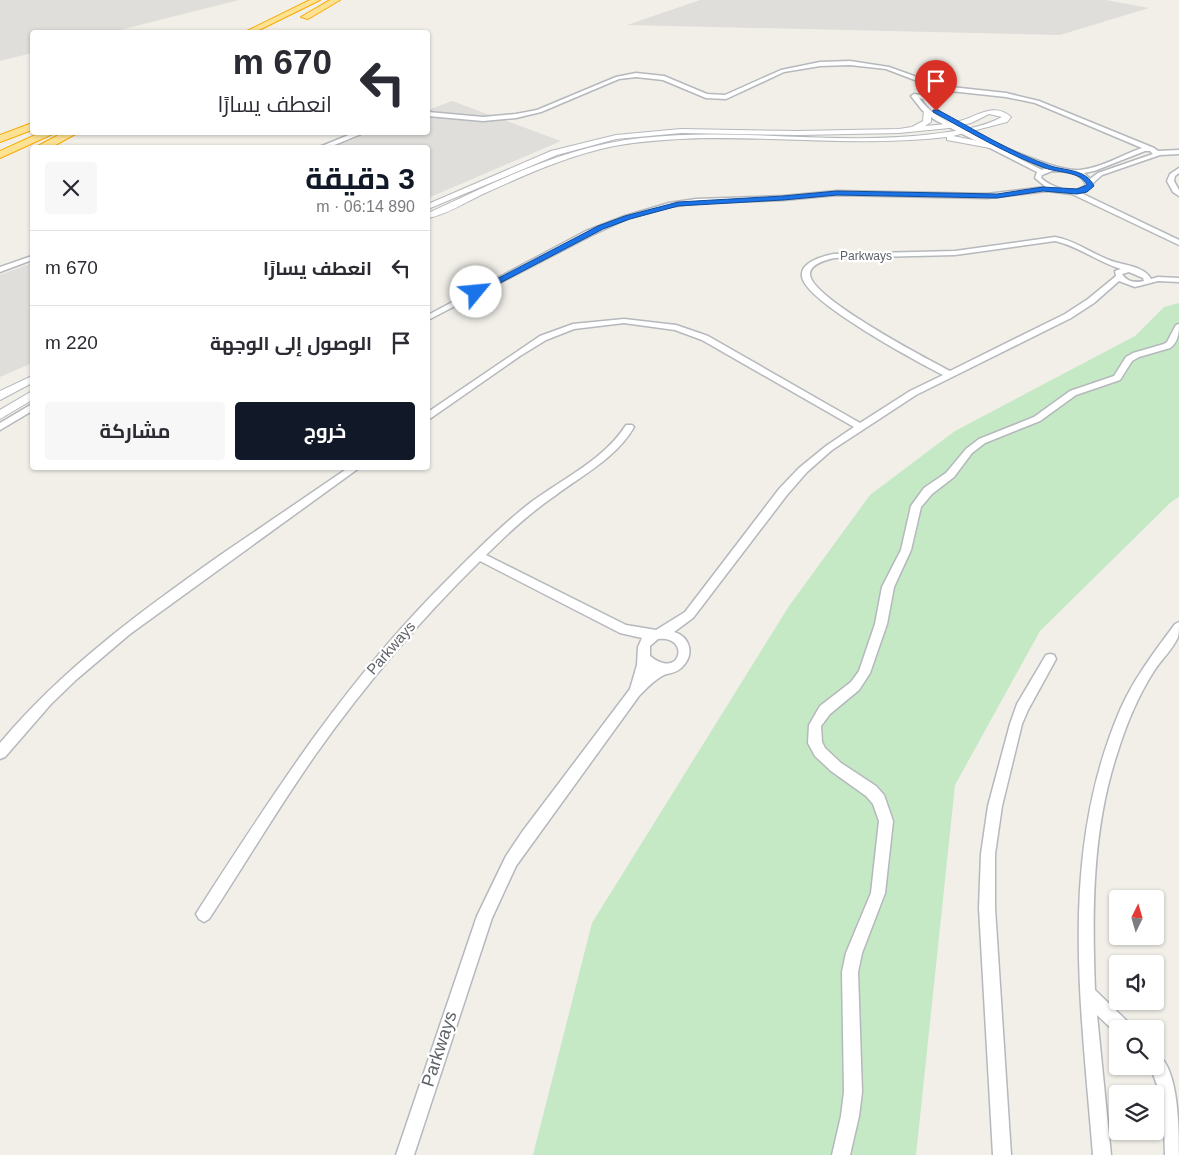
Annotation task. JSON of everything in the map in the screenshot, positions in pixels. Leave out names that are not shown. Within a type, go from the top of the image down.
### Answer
[{"type":"highway","points":[[253,30],[316,0]]},
{"type":"highway","points":[[300,19],[336,0]]},
{"type":"highway","points":[[0,139],[30,127]]},
{"type":"highway","points":[[0,155],[45,135]]},
{"type":"highway","points":[[46,145],[68,135]]},
{"type":"highway","points":[[3,166],[30,152]]},
{"type":"street","points":[[430,114],[483,119],[516,116],[539,111],[618,78],[636,75],[664,78],[706,96],[726,97],[783,71],[825,64],[850,63],[887,68],[941,88],[1006,95],[1037,102],[1153,151]]},
{"type":"street","points":[[960,128],[932,109],[925,97],[914,96],[927,112],[993,145],[1041,172],[1055,169]]},
{"type":"street","points":[[912,130],[927,122],[927,112]]},
{"type":"street","points":[[430,206],[554,153],[616,137],[681,131],[798,133],[960,128],[986,119],[987,116],[985,114],[997,112],[1007,117],[993,123],[919,137]]},
{"type":"street","points":[[993,123],[989,133],[993,145]]},
{"type":"street","points":[[328,145],[355,135]]},
{"type":"street","points":[[430,215],[556,160],[586,150],[620,142],[687,137],[837,140],[919,137],[962,139],[993,145],[1055,169],[1076,173],[1092,170],[1143,149],[1179,152]]},
{"type":"street","points":[[1072,192],[1089,185],[1100,174],[1154,156],[1153,151]]},
{"type":"street","points":[[1179,170],[1172,175],[1170,180],[1172,186],[1179,194]]},
{"type":"street","points":[[1041,172],[1038,176],[1040,181],[1056,189]]},
{"type":"street","points":[[1076,173],[1089,185],[1097,196],[1179,238]]},
{"type":"street","points":[[1031,190],[1040,181]]},
{"type":"street","points":[[430,317],[588,233],[627,217],[669,205],[696,201],[783,198],[837,193],[987,196],[1007,195],[1031,190],[1056,189],[1072,192],[1179,243]]},
{"type":"street","name":"Parkways","points":[[950,375],[889,341],[812,288],[806,279],[809,267],[819,260],[834,256],[955,253],[1051,239],[1068,242],[1106,262],[1122,273],[1132,284]]},
{"type":"street","points":[[0,270],[30,259]]},
{"type":"street","points":[[682,644],[689,615],[792,480],[814,459],[913,393],[1064,319],[1108,287],[1122,273],[1141,273],[1179,280]]},
{"type":"street","points":[[1141,273],[1147,277],[1148,282]]},
{"type":"street","points":[[1108,287],[1143,284],[1168,279]]},
{"type":"street","points":[[430,415],[543,338],[573,327],[624,321],[676,328],[705,338],[860,427]]},
{"type":"street","points":[[841,1155],[850,1116],[853,1092],[850,972],[854,953],[878,893],[886,820],[881,805],[871,791],[836,767],[820,752],[816,743],[815,725],[825,710],[855,686],[864,672],[881,624],[888,587],[906,550],[913,515],[928,491],[950,475],[969,452],[982,441],[1037,419],[1078,391],[1116,378],[1129,359],[1171,343],[1179,326]]},
{"type":"street","points":[[0,396],[30,380]]},
{"type":"street","points":[[0,404],[12,390]]},
{"type":"street","points":[[0,415],[30,396]]},
{"type":"street","points":[[0,427],[30,408]]},
{"type":"street","name":"Parkways","points":[[204,914],[280,796],[341,709],[400,636],[478,556],[541,500],[613,449],[623,439],[628,427]]},
{"type":"street","points":[[0,753],[34,713],[77,670],[116,636],[351,470]]},
{"type":"street","points":[[478,556],[624,630],[676,637],[682,644],[685,653],[682,662],[674,668],[663,669],[653,666],[624,630]]},
{"type":"street","points":[[644,656],[644,644],[689,615]]},
{"type":"street","points":[[1102,1155],[1087,994],[1087,868],[1090,836],[1101,780],[1117,732],[1136,690],[1153,661],[1179,627]]},
{"type":"street","name":"Parkways","points":[[635,692],[644,656]]},
{"type":"street","points":[[1002,1155],[987,908],[988,854],[995,806],[1016,724],[1022,708],[1050,660]]},
{"type":"street","name":"Parkways","points":[[405,1155],[474,946],[497,887],[527,837],[635,692],[663,669]]},
{"type":"street","points":[[1087,994],[1114,1020]]},
{"type":"street","points":[[1164,1075],[1170,1098],[1174,1155]]},
{"type":"shaded area","points":[[0,0],[239,0],[120,30],[30,30],[30,54],[0,61]]},
{"type":"shaded area","points":[[700,0],[1106,0],[1149,8],[1060,35],[627,25]]},
{"type":"shaded area","points":[[452,101],[561,141],[430,197],[430,145],[339,145],[365,135],[430,135],[430,109]]},
{"type":"shaded area","points":[[30,264],[30,364],[0,377],[0,275]]},
{"type":"green space","points":[[1179,303],[1179,497],[1171,502],[1040,631],[955,785],[916,1155],[533,1155],[592,923],[789,606],[870,495],[955,431],[1135,336],[1164,307]]},
{"type":"route","points":[[476,292],[601,227],[627,217],[687,202],[783,198],[837,193],[997,196],[1043,189],[1077,192],[1088,189],[1090,186],[1088,179],[1081,175],[1066,170],[1049,168],[1022,157],[957,124],[936,111]]}]
